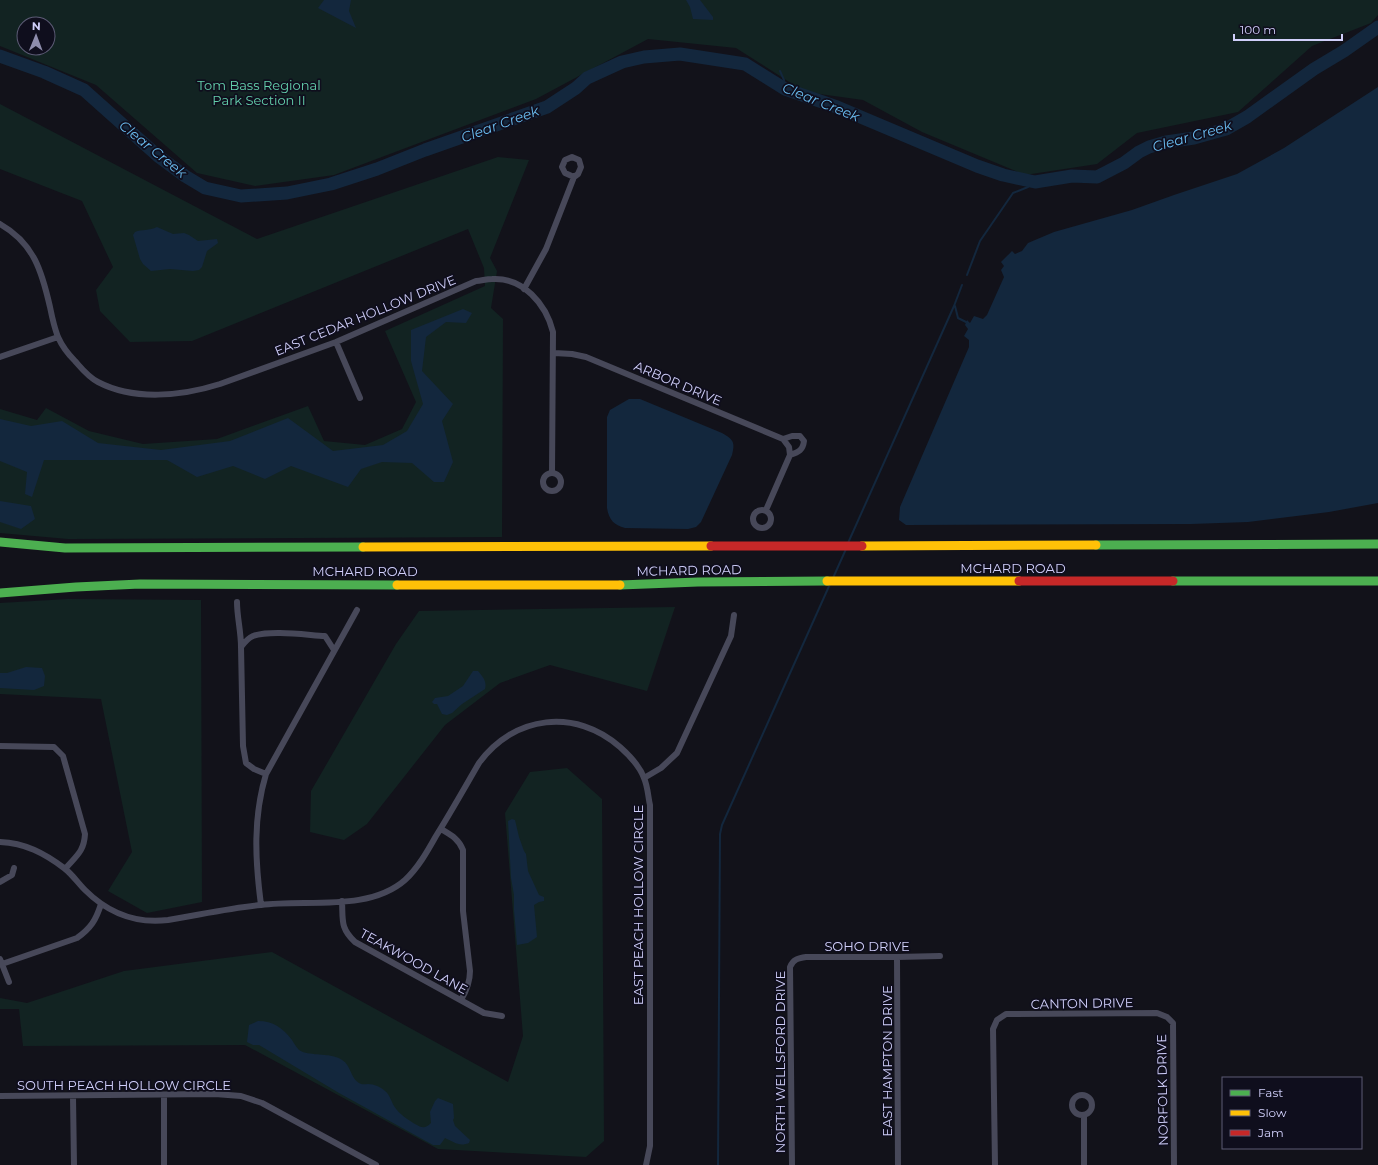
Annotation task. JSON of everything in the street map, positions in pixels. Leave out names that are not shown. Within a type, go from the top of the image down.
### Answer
[{"type":"main road","name":"MCHARD ROAD","points":[[0,542],[66,548],[1378,544]]},
{"type":"main road","name":"MCHARD ROAD","points":[[0,593],[140,584],[626,585],[698,582],[810,581],[1378,581]]},
{"type":"street","points":[[552,472],[553,332],[550,320],[540,303],[524,288],[546,249],[574,177]]},
{"type":"street","name":"EAST CEDAR HOLLOW DRIVE","points":[[0,224],[13,232],[33,255],[41,272],[58,337],[65,350],[85,373],[97,382],[127,392],[145,394],[183,393],[205,389],[336,342],[476,281],[493,279],[510,281],[524,288]]},
{"type":"street","points":[[0,357],[58,337]]},
{"type":"street","points":[[336,342],[360,398]]},
{"type":"street","name":"ARBOR DRIVE","points":[[554,353],[572,354],[586,357],[783,439]]},
{"type":"street","points":[[766,510],[790,455],[789,447],[783,439],[792,436],[800,436],[804,441],[803,447],[800,452],[790,455]]},
{"type":"street","points":[[237,602],[237,616],[241,630],[243,746],[246,763],[254,769],[266,774]]},
{"type":"street","points":[[261,905],[258,880],[256,833],[258,801],[266,774],[357,610]]},
{"type":"street","points":[[644,778],[671,760],[680,747],[731,636],[734,615]]},
{"type":"street","points":[[241,647],[251,637],[262,634],[291,633],[325,636],[334,650]]},
{"type":"street","name":"EAST PEACH HOLLOW CIRCLE","points":[[0,842],[18,844],[35,850],[65,869],[84,890],[102,904],[120,915],[141,921],[153,922],[261,905],[365,899],[380,895],[404,881],[417,867],[441,829],[479,762],[485,754],[503,738],[512,732],[534,724],[548,722],[572,722],[599,731],[625,751],[644,778],[650,805],[650,1146],[646,1165]]},
{"type":"street","points":[[0,746],[54,746],[63,756],[85,834],[84,844],[79,854],[65,869]]},
{"type":"street","points":[[441,829],[460,842],[463,850],[463,912],[470,979],[467,990],[461,1000]]},
{"type":"street","points":[[0,882],[12,875],[14,868]]},
{"type":"street","name":"TEAKWOOD LANE","points":[[342,901],[343,924],[346,934],[355,942],[484,1013],[502,1016]]},
{"type":"street","points":[[9,982],[1,961],[77,938],[87,931],[93,923],[102,904]]},
{"type":"street","name":"SOHO DRIVE","points":[[795,960],[806,957],[940,956]]},
{"type":"street","name":"EAST HAMPTON DRIVE","points":[[897,957],[898,1165]]},
{"type":"street","name":"NORTH WELLSFORD DRIVE","points":[[792,1165],[790,967],[791,963],[795,960]]},
{"type":"street","name":"CANTON DRIVE","points":[[995,1165],[993,1029],[997,1020],[1006,1014],[1157,1013],[1168,1018]]},
{"type":"street","name":"NORFOLK DRIVE","points":[[1168,1018],[1173,1023],[1174,1165]]},
{"type":"street","points":[[164,1095],[164,1165]]},
{"type":"street","name":"SOUTH PEACH HOLLOW CIRCLE","points":[[0,1096],[73,1097],[227,1095],[252,1099],[284,1114],[376,1165]]},
{"type":"street","points":[[73,1097],[74,1165]]},
{"type":"street","points":[[1084,1115],[1084,1165]]},
{"type":"green space","name":"Tom Bass Regional Park Section II","points":[[0,0],[1378,0],[1378,15],[1371,23],[1312,46],[1238,112],[1137,133],[1097,164],[1025,175],[922,132],[863,100],[805,92],[736,48],[648,39],[536,99],[334,175],[255,186],[197,173],[96,85],[25,56],[56,56],[56,16],[16,16],[16,52],[0,46]]},
{"type":"green space","points":[[0,104],[257,239],[498,157],[529,160],[490,258],[497,271],[491,308],[503,319],[502,537],[68,539],[0,533],[0,409],[37,420],[46,408],[89,431],[143,444],[217,439],[308,406],[324,441],[365,445],[402,429],[416,402],[385,331],[485,286],[484,268],[468,229],[192,341],[130,342],[100,311],[96,290],[113,267],[82,201],[0,169]]},
{"type":"green space","points":[[68,599],[201,600],[202,902],[147,913],[108,891],[132,852],[101,699],[0,694],[0,603]]},
{"type":"green space","points":[[675,607],[647,691],[550,665],[500,683],[445,725],[367,824],[344,840],[310,832],[311,791],[396,644],[419,611]]},
{"type":"green space","points":[[567,768],[602,799],[604,1141],[586,1157],[438,1149],[245,1045],[23,1046],[19,1009],[0,1009],[0,998],[27,1003],[124,971],[272,952],[508,1082],[523,1036],[505,813],[530,772]]},
{"type":"water","points":[[324,0],[351,0],[349,11],[356,28],[318,8]]},
{"type":"water","points":[[686,0],[700,0],[713,17],[713,20],[693,19],[690,7]]},
{"type":"water","points":[[1378,87],[1378,503],[1329,512],[1248,522],[1191,524],[906,525],[899,520],[900,507],[969,347],[969,340],[964,336],[968,329],[965,325],[967,320],[970,323],[974,316],[983,319],[987,315],[1004,277],[1001,270],[1004,266],[1001,262],[1012,251],[1015,254],[1022,251],[1028,243],[1054,232],[1132,210],[1237,174],[1284,148]]},
{"type":"water","points":[[157,227],[173,234],[184,233],[198,241],[217,239],[218,243],[207,251],[202,267],[199,270],[193,271],[170,269],[151,271],[140,259],[133,235],[138,231]]},
{"type":"water","points":[[463,309],[472,313],[466,323],[446,322],[426,337],[422,371],[453,404],[442,421],[453,462],[444,482],[434,482],[412,463],[382,462],[361,469],[348,487],[291,466],[265,479],[233,466],[197,477],[167,460],[44,460],[32,497],[25,494],[27,472],[0,461],[0,419],[31,426],[62,421],[98,443],[161,450],[230,441],[288,418],[333,451],[383,445],[407,431],[423,404],[411,361],[411,330]]},
{"type":"water","points":[[629,399],[640,399],[722,433],[733,442],[732,455],[701,522],[696,527],[688,529],[625,528],[615,524],[609,516],[607,508],[607,417],[610,410]]},
{"type":"water","points":[[0,501],[31,506],[35,519],[21,529],[0,522]]},
{"type":"water","points":[[26,667],[42,668],[45,676],[44,686],[34,690],[0,688],[0,673],[7,673]]},
{"type":"water","points":[[473,671],[478,671],[483,677],[485,681],[485,689],[462,704],[452,713],[447,715],[442,714],[437,704],[432,702],[435,698],[448,696],[463,686]]},
{"type":"water","points":[[512,819],[515,820],[519,837],[526,854],[528,871],[539,895],[544,897],[544,901],[534,905],[537,937],[528,943],[517,945],[508,821]]},
{"type":"water","points":[[258,1021],[268,1022],[277,1026],[289,1036],[298,1049],[302,1052],[332,1056],[344,1061],[359,1083],[377,1086],[383,1090],[388,1094],[399,1112],[415,1124],[425,1127],[431,1123],[430,1112],[438,1098],[453,1104],[453,1120],[455,1126],[470,1140],[469,1143],[459,1144],[445,1138],[440,1145],[433,1145],[339,1093],[259,1045],[253,1045],[247,1042],[249,1025]]},
{"type":"waterway","name":"Clear Creek","points":[[0,56],[44,72],[84,90],[158,156],[185,176],[205,188],[241,196],[287,193],[331,184],[377,169],[425,150],[547,107],[576,88],[587,78],[622,62],[644,57],[680,54],[745,64],[785,89],[837,107],[977,166],[1003,175],[1035,182],[1072,176],[1097,177],[1124,163],[1149,147],[1166,142],[1194,138],[1226,129],[1247,117],[1314,69],[1344,51],[1378,27]]},
{"type":"waterway","points":[[780,71],[784,80],[785,89]]},
{"type":"waterway","points":[[967,275],[980,241],[1013,193],[1028,187],[1035,182]]},
{"type":"waterway","points":[[848,543],[962,285]]},
{"type":"waterway","points":[[955,306],[958,318],[966,322]]},
{"type":"waterway","points":[[833,578],[846,549]]},
{"type":"waterway","points":[[718,1165],[720,834],[722,825],[830,584]]},
{"type":"traffic: fast","points":[[0,542],[65,548],[363,547]]},
{"type":"traffic: fast","points":[[1096,545],[1378,544]]},
{"type":"traffic: fast","points":[[620,585],[698,582],[827,581]]},
{"type":"traffic: fast","points":[[1173,581],[1378,581]]},
{"type":"traffic: fast","points":[[0,593],[140,584],[397,585]]},
{"type":"traffic: slow","points":[[862,546],[1096,545]]},
{"type":"traffic: slow","points":[[363,547],[711,546]]},
{"type":"traffic: slow","points":[[827,581],[1019,581]]},
{"type":"traffic: slow","points":[[397,585],[620,585]]},
{"type":"traffic: jam","points":[[711,546],[862,546]]},
{"type":"traffic: jam","points":[[1019,581],[1173,581]]}]
